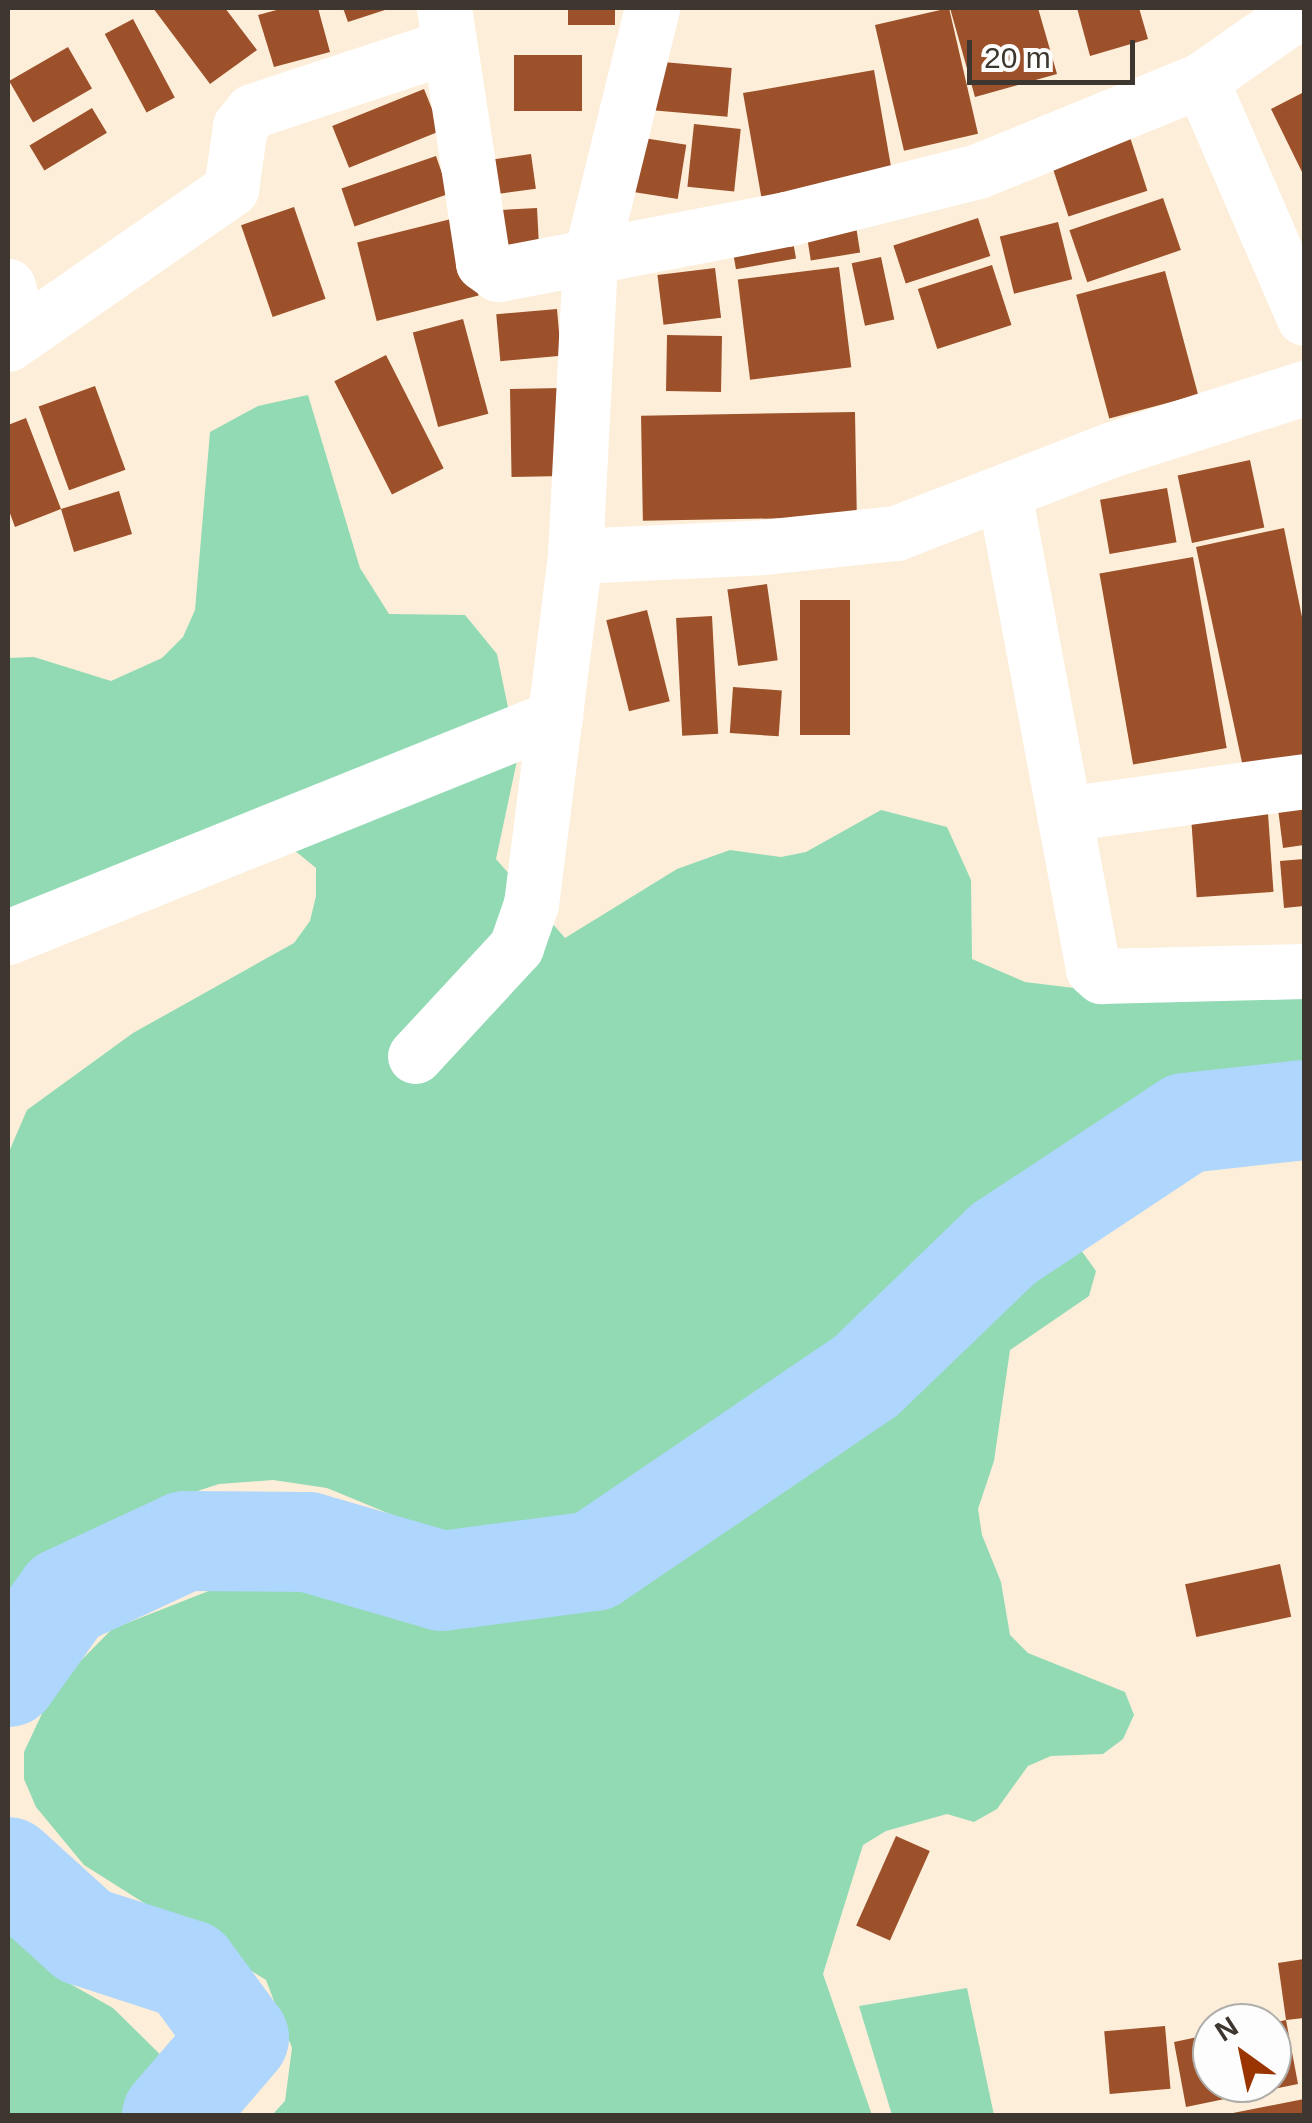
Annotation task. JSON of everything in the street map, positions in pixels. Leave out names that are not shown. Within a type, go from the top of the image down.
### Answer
[{"type":"street","points":[[415,1056],[516,947],[532,904],[575,556],[590,259],[652,8]]},
{"type":"street","points":[[12,322],[231,190],[240,126],[252,111],[446,27],[487,268],[498,274],[590,259],[978,171],[1201,80],[1304,8]]},
{"type":"street","points":[[1201,80],[1304,318]]},
{"type":"street","points":[[575,556],[764,548],[896,532],[1113,449],[1304,388]]},
{"type":"street","points":[[1004,493],[1096,972],[1304,970]]},
{"type":"street","points":[[8,937],[555,717]]},
{"type":"street","points":[[1064,814],[1304,781]]},
{"type":"green space","points":[[308,395],[360,568],[389,614],[465,615],[497,654],[518,756],[496,859],[565,938],[677,869],[730,850],[781,857],[806,852],[881,810],[947,827],[971,880],[972,959],[1025,982],[1082,989],[1194,994],[1219,1001],[1304,995],[1304,1068],[1192,1098],[1104,1138],[972,1249],[791,1386],[574,1534],[469,1561],[402,1519],[327,1488],[273,1480],[219,1484],[121,1516],[8,1597],[8,1154],[27,1110],[133,1033],[294,943],[310,921],[316,896],[316,868],[250,814],[8,918],[8,658],[34,657],[111,681],[162,658],[183,637],[195,610],[210,432],[258,406]]},
{"type":"green space","points":[[1060,1240],[1081,1250],[1096,1271],[1089,1296],[1010,1350],[994,1461],[978,1509],[982,1535],[1001,1582],[1010,1635],[1028,1653],[1125,1692],[1134,1715],[1123,1739],[1103,1754],[1051,1756],[1028,1766],[997,1809],[974,1822],[947,1814],[886,1831],[863,1845],[823,1974],[872,2115],[272,2115],[285,2101],[292,2048],[266,1980],[84,1865],[36,1807],[24,1779],[24,1752],[54,1688],[112,1629],[229,1583],[306,1579],[474,1604],[555,1594],[700,1541],[769,1495],[824,1438],[1003,1287],[1036,1249]]},
{"type":"green space","points":[[8,1927],[58,1977],[113,2008],[178,2072],[170,2096],[149,2115],[8,2115]]},
{"type":"green space","points":[[967,1988],[994,2115],[892,2115],[859,2006]]},
{"type":"building","points":[[153,8],[225,8],[257,50],[210,84]]},
{"type":"building","points":[[284,8],[318,8],[330,52],[274,67],[258,15]]},
{"type":"building","points":[[343,8],[391,8],[348,22]]},
{"type":"building","points":[[568,8],[615,8],[615,25],[568,25]]},
{"type":"building","points":[[949,8],[978,134],[904,151],[875,25]]},
{"type":"building","points":[[950,8],[1038,8],[1057,74],[975,97]]},
{"type":"building","points":[[1077,8],[1139,8],[1148,39],[1090,56]]},
{"type":"building","points":[[133,19],[175,98],[147,113],[105,34]]},
{"type":"building","points":[[68,47],[92,89],[33,123],[9,81]]},
{"type":"building","points":[[514,55],[582,55],[582,111],[514,111]]},
{"type":"building","points":[[651,61],[732,68],[727,117],[647,110]]},
{"type":"building","points":[[874,70],[892,174],[761,197],[743,93]]},
{"type":"building","points":[[424,89],[441,131],[349,168],[332,126]]},
{"type":"building","points":[[1304,92],[1304,176],[1271,109]]},
{"type":"building","points":[[92,108],[107,133],[44,170],[29,146]]},
{"type":"building","points":[[694,124],[741,129],[734,192],[687,187]]},
{"type":"building","points":[[1127,128],[1147,191],[1068,216],[1048,154]]},
{"type":"building","points":[[631,136],[686,145],[678,199],[622,190]]},
{"type":"building","points":[[531,154],[536,189],[479,197],[475,162]]},
{"type":"building","points":[[436,156],[449,194],[354,226],[341,189]]},
{"type":"building","points":[[1163,198],[1181,250],[1087,282],[1069,230]]},
{"type":"building","points":[[294,207],[326,299],[273,317],[241,225]]},
{"type":"building","points":[[537,208],[539,246],[498,248],[496,210]]},
{"type":"building","points":[[459,217],[479,296],[377,321],[357,242]]},
{"type":"building","points":[[978,218],[990,256],[906,284],[893,246]]},
{"type":"building","points":[[855,220],[860,253],[811,260],[806,228]]},
{"type":"building","points":[[1058,222],[1072,279],[1014,294],[1000,237]]},
{"type":"building","points":[[791,230],[796,259],[736,269],[731,241]]},
{"type":"building","points":[[881,257],[894,320],[865,326],[852,263]]},
{"type":"building","points":[[992,265],[1011,325],[937,349],[918,289]]},
{"type":"building","points":[[839,267],[851,367],[750,380],[738,279]]},
{"type":"building","points":[[715,268],[721,318],[664,325],[657,275]]},
{"type":"building","points":[[1165,271],[1198,395],[1109,418],[1076,295]]},
{"type":"building","points":[[557,309],[561,356],[500,361],[496,314]]},
{"type":"building","points":[[463,319],[488,414],[438,427],[413,332]]},
{"type":"building","points":[[667,335],[722,336],[721,392],[666,391]]},
{"type":"building","points":[[386,355],[444,468],[392,494],[334,381]]},
{"type":"building","points":[[95,386],[125,470],[69,490],[39,407]]},
{"type":"building","points":[[562,388],[564,476],[512,477],[510,389]]},
{"type":"building","points":[[855,412],[857,517],[643,521],[641,416]]},
{"type":"building","points":[[26,418],[61,509],[15,527],[8,508],[8,425]]},
{"type":"building","points":[[1250,460],[1264,527],[1192,543],[1178,475]]},
{"type":"building","points":[[1167,488],[1177,542],[1110,554],[1100,500]]},
{"type":"building","points":[[119,491],[132,534],[74,552],[61,509]]},
{"type":"building","points":[[1284,528],[1304,627],[1304,773],[1247,786],[1196,547]]},
{"type":"building","points":[[1193,557],[1227,748],[1133,765],[1099,573]]},
{"type":"building","points":[[767,584],[778,660],[738,666],[727,590]]},
{"type":"building","points":[[800,600],[850,600],[850,735],[800,735]]},
{"type":"building","points":[[647,610],[670,701],[629,711],[606,620]]},
{"type":"building","points":[[712,616],[718,734],[682,736],[676,618]]},
{"type":"building","points":[[733,687],[782,690],[779,736],[730,733]]},
{"type":"building","points":[[1304,798],[1304,845],[1283,848],[1277,801]]},
{"type":"building","points":[[1267,799],[1273,892],[1197,897],[1190,804]]},
{"type":"building","points":[[1304,859],[1304,906],[1284,908],[1280,861]]},
{"type":"building","points":[[1280,1564],[1291,1617],[1196,1637],[1185,1584]]},
{"type":"building","points":[[896,1836],[930,1851],[890,1941],[856,1926]]},
{"type":"building","points":[[1304,1959],[1304,2018],[1292,2019],[1292,2003],[1284,2003],[1278,1963]]},
{"type":"building","points":[[1165,2026],[1170,2089],[1110,2094],[1104,2031]]},
{"type":"building","points":[[1192,2038],[1192,2103],[1205,2103],[1186,2107],[1174,2042]]},
{"type":"building","points":[[1292,2052],[1298,2084],[1292,2085]]},
{"type":"building","points":[[1304,2099],[1304,2116],[1228,2116],[1228,2114]]},
{"type":"waterway","points":[[8,1677],[65,1597],[185,1541],[308,1542],[442,1581],[594,1561],[865,1377],[1003,1244],[1186,1123],[1304,1110]]},
{"type":"waterway","points":[[8,1867],[84,1936],[189,1970],[239,2038],[172,2116]]}]
